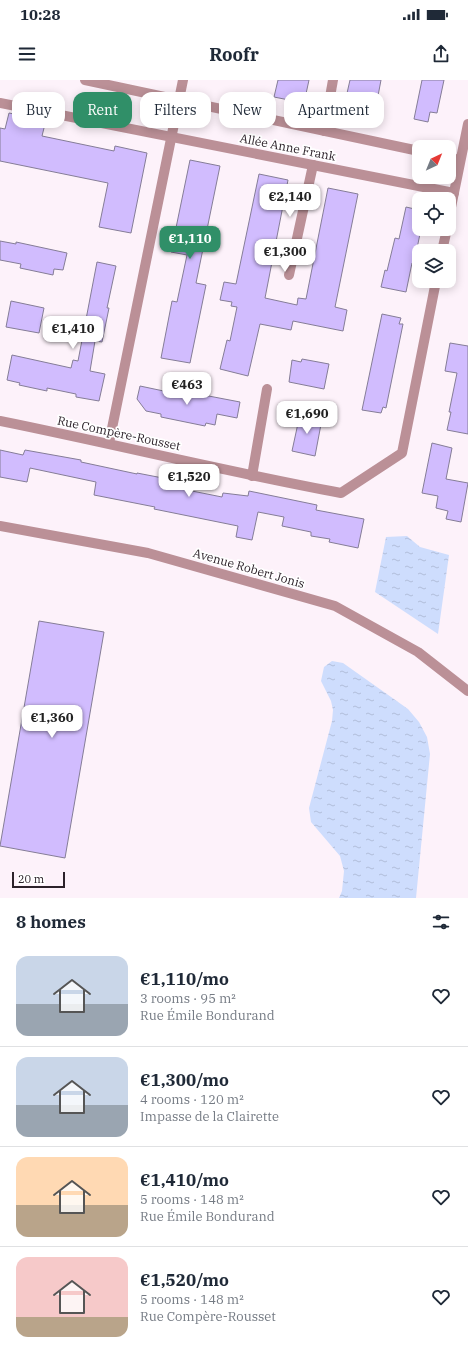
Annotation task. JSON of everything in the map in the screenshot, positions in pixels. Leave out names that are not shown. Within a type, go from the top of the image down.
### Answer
[{"type":"street","name":"Allée Anne Frank","points":[[85,80],[141,92]]},
{"type":"street","points":[[181,92],[183,80]]},
{"type":"street","points":[[324,131],[333,80]]},
{"type":"street","name":"Allée Anne Frank","points":[[0,103],[449,192]]},
{"type":"street","name":"Allée Anne Frank","points":[[211,107],[412,150]]},
{"type":"street","points":[[454,192],[468,124]]},
{"type":"street","points":[[109,443],[174,128]]},
{"type":"street","points":[[456,159],[460,160]]},
{"type":"street","points":[[289,275],[313,166]]},
{"type":"street","name":"Rue Compère-Rousset","points":[[0,420],[252,476],[341,493],[402,453],[435,288]]},
{"type":"street","points":[[252,476],[267,389]]},
{"type":"street","name":"Avenue Robert Jonis","points":[[0,526],[148,553],[335,606],[418,652],[468,691]]},
{"type":"water","points":[[407,536],[420,547],[449,555],[438,634],[375,592],[386,537]]},
{"type":"water","points":[[332,661],[343,663],[408,709],[419,722],[427,737],[430,754],[416,898],[339,898],[342,891],[344,871],[340,856],[311,822],[309,808],[332,721],[333,710],[331,701],[321,681],[324,667]]},
{"type":"building","points":[[278,80],[309,80],[306,92],[284,92],[284,99],[276,97],[275,92]]},
{"type":"building","points":[[350,80],[381,80],[379,92],[347,92]]},
{"type":"building","points":[[422,80],[444,80],[437,113],[430,112],[428,122],[414,119]]},
{"type":"building","points":[[9,113],[12,114],[12,128],[44,128],[42,136],[114,151],[115,146],[147,153],[131,233],[99,227],[108,183],[0,161],[0,128],[5,129]]},
{"type":"building","points":[[190,160],[220,166],[196,283],[206,285],[190,363],[161,358],[172,301],[177,302],[187,255],[171,252]]},
{"type":"building","points":[[259,174],[288,180],[265,298],[297,305],[298,298],[306,299],[328,188],[358,194],[335,307],[347,310],[343,331],[293,321],[291,330],[260,324],[248,376],[220,369],[227,340],[230,341],[237,307],[231,306],[232,302],[220,300],[224,282],[236,284]]},
{"type":"building","points":[[406,207],[412,208],[412,236],[420,236],[418,244],[412,244],[412,263],[406,292],[381,287],[385,270],[387,271],[395,238],[399,239]]},
{"type":"building","points":[[0,241],[16,244],[16,242],[67,253],[63,270],[54,269],[53,275],[20,268],[21,264],[0,260]]},
{"type":"building","points":[[97,262],[116,266],[107,308],[109,308],[102,342],[95,341],[90,371],[105,374],[99,401],[76,397],[76,394],[47,388],[47,391],[19,385],[20,383],[7,380],[12,355],[71,368],[73,360],[78,361]]},
{"type":"building","points":[[11,301],[44,308],[39,333],[6,327]]},
{"type":"building","points":[[382,314],[401,318],[399,324],[403,324],[386,408],[383,407],[381,413],[362,410]]},
{"type":"building","points":[[450,343],[468,346],[468,434],[447,430],[457,373],[445,371]]},
{"type":"building","points":[[302,359],[329,364],[324,389],[289,382],[292,360],[301,362]]},
{"type":"building","points":[[140,386],[192,397],[193,393],[240,402],[237,418],[217,414],[215,425],[206,423],[205,426],[161,417],[161,414],[146,411],[137,399]]},
{"type":"building","points":[[300,414],[322,419],[315,456],[292,451]]},
{"type":"building","points":[[432,443],[452,448],[446,479],[468,483],[461,522],[446,519],[448,511],[436,508],[438,496],[422,493]]},
{"type":"building","points":[[0,450],[23,455],[25,450],[81,460],[81,462],[173,480],[172,487],[222,497],[223,493],[248,496],[249,491],[317,505],[316,510],[364,519],[358,548],[329,542],[330,539],[311,536],[311,532],[282,526],[284,517],[258,512],[252,540],[236,537],[238,526],[94,495],[96,482],[30,468],[27,482],[0,477]]},
{"type":"building","points":[[39,621],[104,632],[65,858],[0,846]]}]
